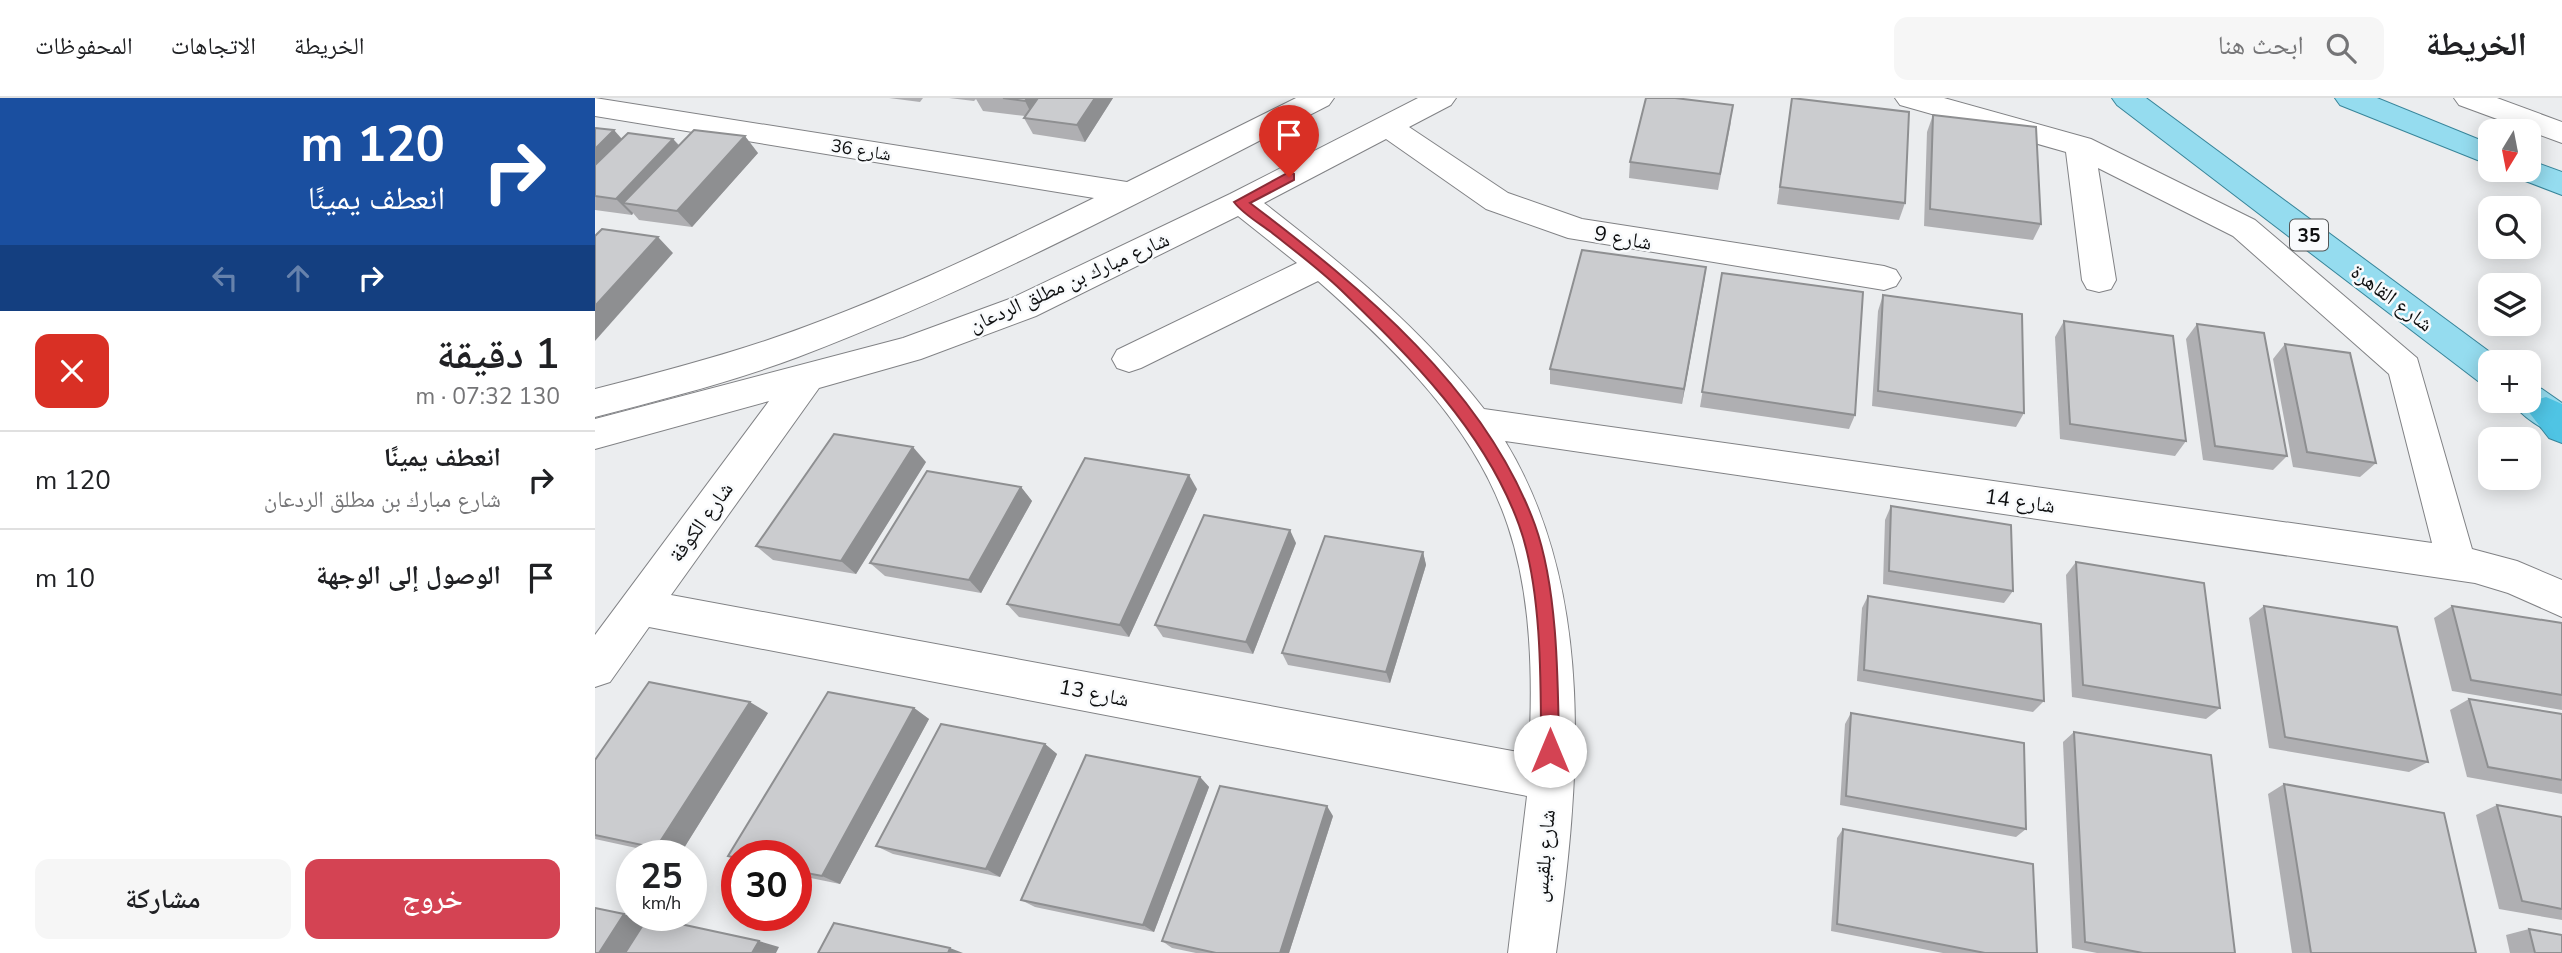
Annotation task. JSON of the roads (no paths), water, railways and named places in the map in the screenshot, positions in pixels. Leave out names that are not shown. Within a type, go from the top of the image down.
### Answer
[{"type":"main road","name":"شارع القاهرة","points":[[2127,98],[2478,362]]},
{"type":"main road","points":[[2350,98],[2478,150]]},
{"type":"main road","points":[[2541,176],[2562,184]]},
{"type":"street","points":[[595,403],[675,385],[717,371],[929,289],[1319,98]]},
{"type":"street","name":"شارع مبارك بن مطلق الردعان","points":[[595,434],[909,350],[1024,307],[1241,202],[1441,98]]},
{"type":"street","points":[[1910,98],[2080,146],[2244,228],[2405,368],[2457,564]]},
{"type":"street","points":[[2469,98],[2562,133]]},
{"type":"street","name":"شارع 36","points":[[595,107],[1127,193]]},
{"type":"street","name":"شارع 9","points":[[1387,126],[1497,201],[1579,230],[1884,278]]},
{"type":"street","points":[[2080,146],[2099,280]]},
{"type":"street","name":"شارع بلقيس","points":[[1241,202],[1323,265],[1401,340],[1472,422],[1513,493],[1528,527],[1536,561],[1547,644],[1550,779],[1535,953]]},
{"type":"street","points":[[1129,359],[1179,332],[1323,265]]},
{"type":"street","points":[[929,289],[926,309],[932,321],[953,334]]},
{"type":"street","name":"شارع الكوفة","points":[[595,667],[807,377]]},
{"type":"street","name":"شارع 14","points":[[1472,422],[2457,564],[2517,578],[2562,599]]},
{"type":"street","name":"شارع 13","points":[[639,607],[1550,779]]}]
